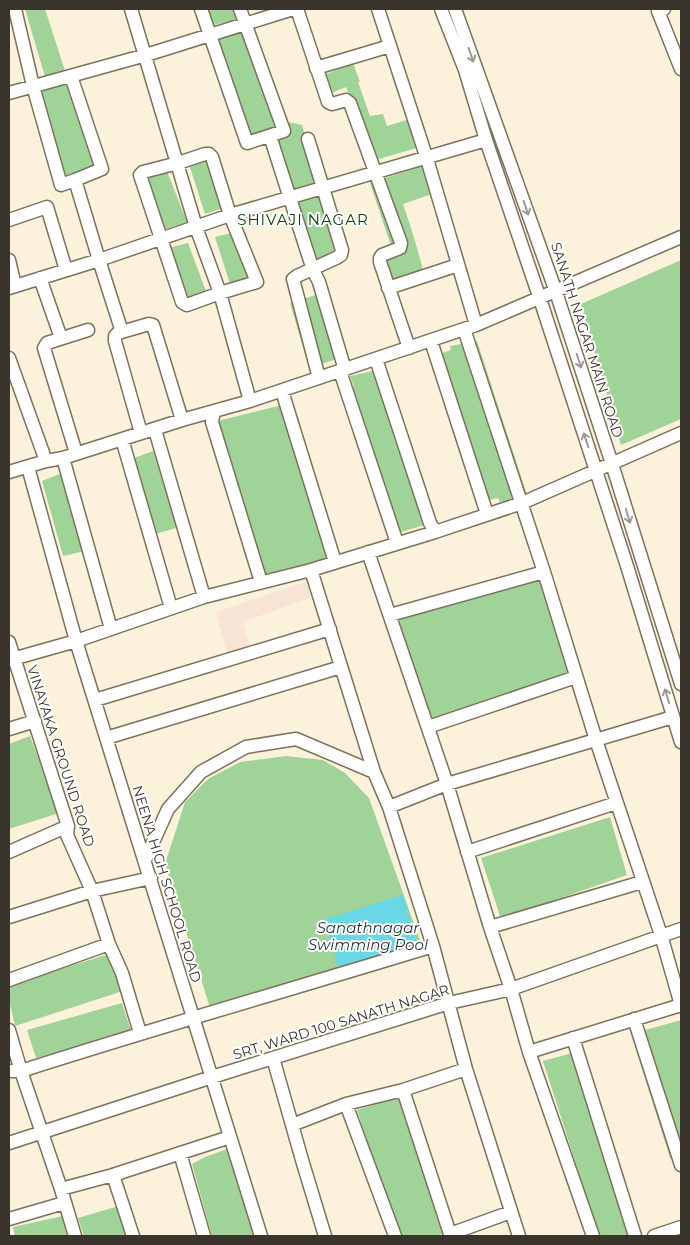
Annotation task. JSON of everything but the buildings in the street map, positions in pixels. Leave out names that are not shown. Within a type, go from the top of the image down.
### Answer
[{"type":"street","points":[[15,9],[33,86],[61,185],[102,169],[71,76]]},
{"type":"street","points":[[131,9],[196,227],[220,293],[250,401]]},
{"type":"street","points":[[201,9],[247,143],[284,131],[240,9]]},
{"type":"street","points":[[9,94],[210,36],[293,9]]},
{"type":"street","points":[[297,9],[328,102],[332,104],[346,100],[350,103],[401,243],[400,248],[382,254],[380,258],[388,288],[409,348]]},
{"type":"street","points":[[378,9],[427,159],[476,325]]},
{"type":"street","points":[[441,9],[465,70],[486,140],[597,471],[681,742]]},
{"type":"street","name":"SANATH NAGAR MAIN ROAD","points":[[455,9],[556,292],[681,684]]},
{"type":"street","points":[[664,9],[658,11],[681,70]]},
{"type":"street","points":[[316,68],[390,46]]},
{"type":"street","points":[[270,136],[313,270],[319,282],[342,370],[397,544]]},
{"type":"street","points":[[308,139],[342,250],[341,255],[294,279],[319,378]]},
{"type":"street","points":[[9,260],[12,287],[99,260],[230,215],[322,187],[427,159],[486,140]]},
{"type":"street","points":[[209,154],[212,157],[230,215],[257,282],[187,305],[184,304],[160,239],[140,175],[143,172],[209,154]]},
{"type":"street","points":[[75,180],[122,332]]},
{"type":"street","points":[[9,220],[47,207],[66,270]]},
{"type":"street","points":[[9,472],[63,458],[182,420],[250,401],[464,330],[681,237]]},
{"type":"street","points":[[388,288],[458,265]]},
{"type":"street","points":[[40,278],[61,338]]},
{"type":"street","points":[[141,433],[115,341],[115,336],[122,332],[149,324],[153,325],[182,420]]},
{"type":"street","points":[[76,453],[44,348],[47,343],[88,330]]},
{"type":"street","points":[[464,330],[522,503],[616,803],[662,935],[681,1005],[529,1052]]},
{"type":"street","points":[[431,341],[487,514]]},
{"type":"street","points":[[9,358],[46,461]]},
{"type":"street","points":[[376,359],[430,523],[435,532]]},
{"type":"street","points":[[282,390],[335,562]]},
{"type":"street","points":[[214,411],[212,422],[261,582]]},
{"type":"street","points":[[155,430],[204,597]]},
{"type":"street","points":[[11,659],[111,629],[204,597],[311,570],[522,503],[681,433]]},
{"type":"street","points":[[122,439],[171,608]]},
{"type":"street","points":[[63,458],[111,629]]},
{"type":"street","name":"NEENA HIGH SCHOOL ROAD","points":[[28,467],[76,640],[262,1236]]},
{"type":"street","points":[[368,552],[447,784],[529,1052],[593,1236]]},
{"type":"street","points":[[311,570],[374,772],[389,807],[434,946],[466,1069],[519,1236]]},
{"type":"street","points":[[390,615],[544,572]]},
{"type":"street","points":[[95,700],[330,629]]},
{"type":"street","name":"VINAYAKA GROUND ROAD","points":[[9,642],[11,659],[35,721],[68,826],[67,835],[92,891],[109,944],[122,973],[140,1033]]},
{"type":"street","points":[[106,738],[341,667]]},
{"type":"street","points":[[428,727],[576,677]]},
{"type":"street","points":[[389,807],[447,784],[673,717]]},
{"type":"street","points":[[9,729],[35,721]]},
{"type":"street","points":[[145,860],[168,809],[201,772],[246,747],[296,739],[374,772]]},
{"type":"street","points":[[467,852],[616,803]]},
{"type":"street","points":[[9,852],[68,826]]},
{"type":"street","points":[[9,917],[92,891],[151,878]]},
{"type":"street","points":[[490,927],[642,882]]},
{"type":"street","name":"SRT, WARD 100 SANATH NAGAR","points":[[9,1143],[449,1003],[511,989],[681,929]]},
{"type":"street","points":[[9,980],[109,944]]},
{"type":"street","points":[[15,1071],[434,946]]},
{"type":"street","points":[[634,1019],[681,1165]]},
{"type":"street","points":[[9,1030],[15,1071],[42,1132],[61,1190],[73,1236]]},
{"type":"street","points":[[573,1038],[635,1236]]},
{"type":"street","points":[[273,1058],[325,1236]]},
{"type":"street","points":[[292,1125],[346,1104],[403,1090],[466,1069]]},
{"type":"street","points":[[403,1090],[447,1235],[511,1212]]},
{"type":"street","points":[[346,1104],[395,1236]]},
{"type":"street","points":[[61,1190],[230,1137]]},
{"type":"street","points":[[180,1153],[204,1236]]},
{"type":"street","points":[[113,1175],[133,1236]]},
{"type":"street","points":[[9,1220],[64,1202]]},
{"type":"street","points":[[654,1236],[681,1226]]},
{"type":"shaded area","points":[[307,581],[310,598],[243,622],[250,648],[228,656],[216,612]]},
{"type":"green space","points":[[25,9],[45,9],[66,74],[46,80]]},
{"type":"green space","points":[[203,9],[233,9],[237,20],[209,26]]},
{"type":"green space","points":[[244,28],[282,131],[247,137],[214,37]]},
{"type":"green space","points":[[353,63],[370,116],[383,114],[387,126],[410,119],[420,147],[372,161],[346,87],[327,95],[317,78]]},
{"type":"green space","points":[[71,81],[95,165],[64,176],[41,89]]},
{"type":"green space","points":[[284,121],[302,125],[320,185],[291,195],[272,137]]},
{"type":"green space","points":[[208,156],[227,207],[205,214],[188,161]]},
{"type":"green space","points":[[423,166],[432,194],[403,204],[424,274],[390,285],[382,258],[393,252],[370,183]]},
{"type":"green space","points":[[167,171],[187,222],[165,229],[148,177]]},
{"type":"green space","points":[[320,190],[339,251],[314,266],[292,198]]},
{"type":"green space","points":[[235,232],[254,283],[232,290],[215,237]]},
{"type":"green space","points":[[188,243],[207,294],[185,301],[168,248]]},
{"type":"green space","points":[[681,260],[681,419],[621,445],[581,304]]},
{"type":"green space","points":[[319,294],[340,358],[309,368],[290,303]]},
{"type":"green space","points":[[477,341],[527,495],[500,502],[498,498],[484,501],[437,355],[451,350],[450,346]]},
{"type":"green space","points":[[377,370],[427,524],[392,535],[345,390],[354,387],[350,376]]},
{"type":"green space","points":[[282,405],[332,559],[263,578],[213,422]]},
{"type":"green space","points":[[156,450],[180,527],[155,534],[134,458]]},
{"type":"green space","points":[[65,472],[89,550],[63,556],[42,481]]},
{"type":"green space","points":[[541,576],[572,675],[430,724],[394,617]]},
{"type":"green space","points":[[30,736],[59,813],[9,829],[9,744]]},
{"type":"green space","points":[[286,756],[323,760],[345,773],[369,798],[422,946],[211,1011],[165,864],[185,802],[208,779],[240,762]]},
{"type":"green space","points":[[610,817],[627,875],[501,919],[481,858]]},
{"type":"green space","points":[[112,953],[126,990],[15,1026],[9,1000],[9,985]]},
{"type":"green space","points":[[122,1003],[131,1031],[36,1058],[27,1030]]},
{"type":"green space","points":[[681,1020],[681,1154],[670,1158],[631,1034]]},
{"type":"green space","points":[[572,1053],[632,1236],[599,1236],[543,1061]]},
{"type":"green space","points":[[402,1096],[446,1233],[435,1236],[398,1236],[357,1110]]},
{"type":"green space","points":[[227,1149],[255,1236],[212,1236],[192,1164]]},
{"type":"green space","points":[[122,1205],[131,1236],[84,1236],[78,1218]]},
{"type":"green space","points":[[63,1216],[69,1235],[15,1236],[13,1227]]},
{"type":"water","name":"Sanathnagar Swimming Pool","points":[[403,895],[419,950],[340,974],[325,919]]},
{"type":"district","name":"SHIVAJI NAGAR","points":[[303,219]]}]
